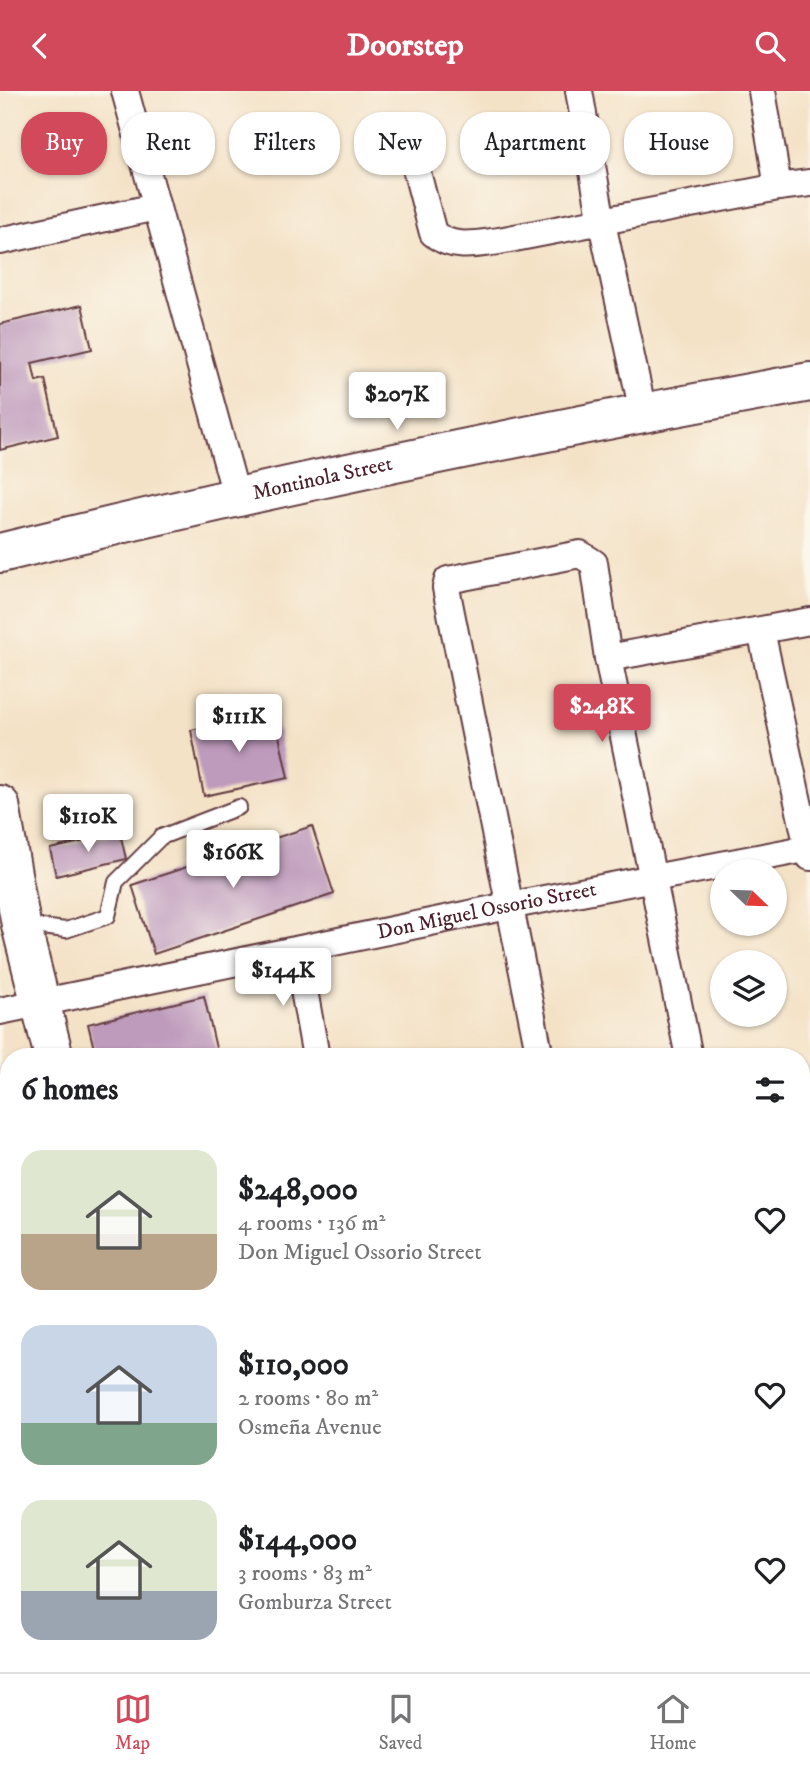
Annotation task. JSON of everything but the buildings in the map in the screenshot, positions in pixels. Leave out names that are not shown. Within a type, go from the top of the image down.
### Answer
[{"type":"street","points":[[125,91],[236,495]]},
{"type":"street","points":[[579,91],[602,222],[643,412]]},
{"type":"street","points":[[762,91],[778,187]]},
{"type":"street","points":[[418,175],[433,233],[440,240],[469,245],[810,183]]},
{"type":"street","points":[[0,241],[156,207]]},
{"type":"street","name":"Montinola Street","points":[[0,553],[236,495],[643,412],[810,382]]},
{"type":"street","points":[[538,1048],[446,588],[449,580],[580,554],[587,556],[594,563],[608,658],[687,1048]]},
{"type":"street","points":[[608,658],[810,621]]},
{"type":"street","points":[[761,631],[809,851]]},
{"type":"street","points":[[1,815],[21,925],[52,1048]]},
{"type":"street","name":"Don Miguel Ossorio Street","points":[[0,1011],[508,906],[809,851]]},
{"type":"street","points":[[0,881],[21,925]]},
{"type":"street","points":[[297,951],[314,1048]]},
{"type":"lane","points":[[21,925],[66,930],[108,916],[116,882],[161,838],[240,807]]}]
